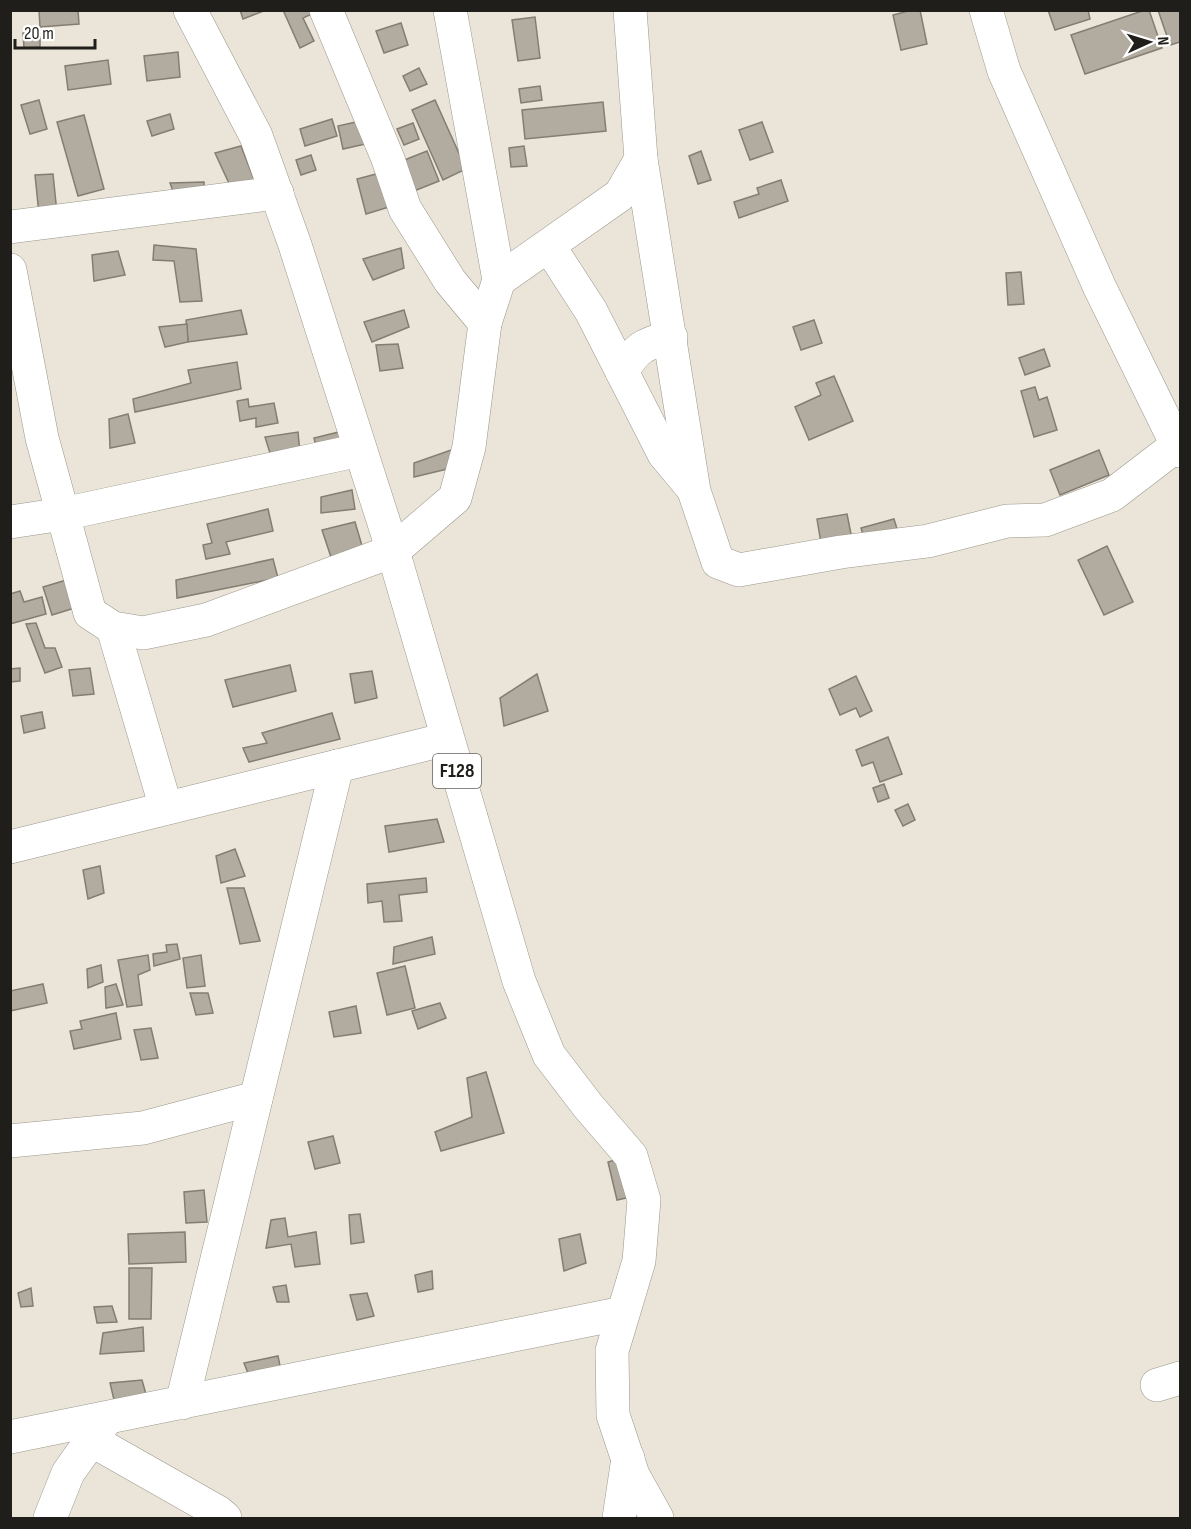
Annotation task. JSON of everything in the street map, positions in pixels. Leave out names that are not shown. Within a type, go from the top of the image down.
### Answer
[{"type":"street","name":"F128","points":[[190,10],[256,136],[277,193],[393,550],[519,981],[549,1055],[588,1106],[631,1156],[644,1200],[639,1261],[612,1351],[613,1415],[633,1475],[657,1518]]},
{"type":"street","points":[[326,10],[388,159],[405,209],[450,281],[484,323]]},
{"type":"street","points":[[10,270],[42,438],[90,613],[113,628],[143,633],[206,620],[393,550],[455,498],[470,447],[484,323],[499,280],[450,10]]},
{"type":"street","points":[[630,10],[642,159],[694,491],[718,562],[739,570],[841,552],[928,541],[1007,521],[1045,520],[1112,495],[1180,446],[1100,288],[1004,71],[986,10]]},
{"type":"street","points":[[499,280],[620,195],[642,159]]},
{"type":"street","points":[[10,227],[277,193]]},
{"type":"street","points":[[549,246],[591,311],[664,454],[694,491]]},
{"type":"street","points":[[622,372],[633,353],[648,342],[671,337]]},
{"type":"street","points":[[10,522],[63,514],[360,450]]},
{"type":"street","points":[[113,628],[166,808]]},
{"type":"street","points":[[10,847],[447,739]]},
{"type":"street","points":[[182,1403],[336,766]]},
{"type":"street","points":[[10,1141],[142,1128],[256,1098]]},
{"type":"street","points":[[10,1437],[99,1429],[182,1403],[623,1313]]},
{"type":"street","points":[[50,1518],[68,1473],[99,1429]]},
{"type":"street","points":[[99,1429],[225,1518]]},
{"type":"street","points":[[619,1518],[628,1458]]},
{"type":"building","points":[[39,10],[78,10],[79,24],[40,27]]},
{"type":"building","points":[[240,10],[266,10],[243,19]]},
{"type":"building","points":[[283,10],[310,10],[312,14],[303,18],[314,41],[300,48]]},
{"type":"building","points":[[920,10],[927,44],[901,50],[893,15]]},
{"type":"building","points":[[1048,10],[1088,10],[1090,19],[1055,30]]},
{"type":"building","points":[[1149,10],[1162,48],[1085,74],[1071,35]]},
{"type":"building","points":[[1158,10],[1180,10],[1180,42],[1170,45]]},
{"type":"building","points":[[535,17],[540,58],[518,61],[512,20]]},
{"type":"building","points":[[401,23],[408,45],[384,53],[376,31]]},
{"type":"building","points":[[23,33],[40,33],[40,47],[24,48]]},
{"type":"building","points":[[178,52],[180,77],[147,81],[144,56]]},
{"type":"building","points":[[108,60],[111,84],[68,90],[65,66]]},
{"type":"building","points":[[419,68],[427,84],[410,91],[403,76]]},
{"type":"building","points":[[540,86],[542,100],[521,103],[519,89]]},
{"type":"building","points":[[39,100],[47,129],[30,134],[21,105]]},
{"type":"building","points":[[435,100],[466,169],[443,180],[412,110]]},
{"type":"building","points":[[603,102],[606,131],[525,139],[522,110]]},
{"type":"building","points":[[170,114],[174,129],[152,136],[147,121]]},
{"type":"building","points":[[84,115],[104,189],[78,196],[57,122]]},
{"type":"building","points":[[332,119],[337,136],[305,146],[300,129]]},
{"type":"building","points":[[365,120],[370,143],[343,149],[338,126]]},
{"type":"building","points":[[762,122],[773,152],[750,160],[739,130]]},
{"type":"building","points":[[413,123],[419,139],[404,145],[397,129]]},
{"type":"building","points":[[241,146],[257,187],[233,192],[215,153]]},
{"type":"building","points":[[524,146],[527,166],[511,167],[509,148]]},
{"type":"building","points":[[427,151],[439,181],[414,191],[402,161]]},
{"type":"building","points":[[701,151],[711,180],[698,184],[689,156]]},
{"type":"building","points":[[311,155],[316,170],[301,175],[296,160]]},
{"type":"building","points":[[380,173],[389,207],[366,214],[357,179]]},
{"type":"building","points":[[53,174],[57,213],[39,214],[35,175]]},
{"type":"building","points":[[781,180],[788,201],[739,218],[734,202],[759,194],[757,188]]},
{"type":"building","points":[[204,182],[205,197],[176,199],[170,183]]},
{"type":"building","points":[[154,245],[196,249],[202,301],[180,302],[174,261],[153,260]]},
{"type":"building","points":[[401,248],[404,268],[373,280],[363,259]]},
{"type":"building","points":[[118,251],[125,275],[94,281],[92,255]]},
{"type":"building","points":[[1021,272],[1024,304],[1008,305],[1006,273]]},
{"type":"building","points":[[241,310],[247,334],[188,342],[186,320]]},
{"type":"building","points":[[404,310],[409,327],[372,342],[364,322]]},
{"type":"building","points":[[814,320],[822,343],[801,350],[793,327]]},
{"type":"building","points":[[187,324],[188,342],[165,347],[159,327]]},
{"type":"building","points":[[398,344],[403,368],[380,371],[376,345]]},
{"type":"building","points":[[1044,349],[1050,366],[1025,375],[1019,358]]},
{"type":"building","points":[[237,362],[241,389],[135,412],[133,399],[191,383],[188,370]]},
{"type":"building","points":[[834,376],[853,421],[809,440],[795,407],[821,395],[816,383]]},
{"type":"building","points":[[1035,387],[1039,400],[1047,397],[1057,430],[1034,437],[1021,391]]},
{"type":"building","points":[[248,399],[249,407],[274,403],[278,423],[256,427],[256,418],[240,421],[237,401]]},
{"type":"building","points":[[128,414],[135,443],[110,448],[109,419]]},
{"type":"building","points":[[298,432],[300,453],[271,456],[265,437]]},
{"type":"building","points":[[339,432],[344,444],[317,450],[314,438]]},
{"type":"building","points":[[454,449],[456,467],[414,477],[414,463]]},
{"type":"building","points":[[1099,450],[1109,475],[1060,495],[1050,470]]},
{"type":"building","points":[[352,490],[355,509],[321,513],[321,497]]},
{"type":"building","points":[[268,509],[273,531],[226,542],[230,554],[206,559],[203,545],[212,543],[207,524]]},
{"type":"building","points":[[847,514],[853,544],[822,549],[817,519]]},
{"type":"building","points":[[894,519],[898,532],[865,541],[861,528]]},
{"type":"building","points":[[355,522],[363,549],[331,557],[322,530]]},
{"type":"building","points":[[1107,546],[1133,602],[1104,615],[1078,560]]},
{"type":"building","points":[[273,559],[278,578],[177,598],[176,580]]},
{"type":"building","points":[[73,578],[81,606],[52,615],[43,587]]},
{"type":"building","points":[[20,591],[24,602],[42,597],[46,614],[10,624],[10,594]]},
{"type":"building","points":[[36,623],[45,648],[55,648],[62,667],[45,673],[26,624]]},
{"type":"building","points":[[290,665],[296,691],[233,707],[225,680]]},
{"type":"building","points":[[20,668],[20,681],[10,682],[10,669]]},
{"type":"building","points":[[90,668],[94,694],[73,696],[69,670]]},
{"type":"building","points":[[372,671],[377,698],[355,703],[350,674]]},
{"type":"building","points":[[537,674],[548,711],[504,726],[500,698]]},
{"type":"building","points":[[856,676],[872,711],[860,717],[856,708],[840,715],[829,689]]},
{"type":"building","points":[[42,712],[45,728],[24,733],[21,716]]},
{"type":"building","points":[[332,713],[340,739],[249,762],[243,748],[267,743],[262,733]]},
{"type":"building","points":[[888,737],[902,774],[880,782],[873,762],[862,766],[856,750]]},
{"type":"building","points":[[884,784],[889,798],[878,802],[873,788]]},
{"type":"building","points":[[908,804],[915,820],[903,826],[895,810]]},
{"type":"building","points":[[437,819],[444,842],[389,852],[385,826]]},
{"type":"building","points":[[235,849],[245,876],[221,883],[216,856]]},
{"type":"building","points":[[100,866],[104,893],[88,899],[83,870]]},
{"type":"building","points":[[426,878],[427,892],[399,895],[402,921],[384,922],[382,901],[368,903],[367,884]]},
{"type":"building","points":[[227,888],[244,888],[260,941],[240,944]]},
{"type":"building","points":[[432,937],[435,954],[393,964],[394,947]]},
{"type":"building","points":[[177,944],[180,959],[154,966],[153,954],[167,952],[166,945]]},
{"type":"building","points":[[148,955],[150,970],[138,975],[142,1005],[127,1007],[118,960]]},
{"type":"building","points":[[201,955],[205,986],[187,988],[183,958]]},
{"type":"building","points":[[101,965],[103,982],[88,988],[87,969]]},
{"type":"building","points":[[405,966],[415,1008],[387,1015],[377,973]]},
{"type":"building","points":[[43,984],[47,1003],[10,1011],[10,991]]},
{"type":"building","points":[[116,984],[123,1005],[106,1008],[105,987]]},
{"type":"building","points":[[190,993],[208,993],[213,1013],[196,1015]]},
{"type":"building","points":[[440,1003],[446,1018],[418,1029],[412,1011]]},
{"type":"building","points":[[356,1006],[361,1033],[334,1037],[329,1012]]},
{"type":"building","points":[[116,1013],[121,1039],[74,1049],[70,1031],[82,1029],[80,1021]]},
{"type":"building","points":[[151,1028],[158,1058],[141,1060],[134,1030]]},
{"type":"building","points":[[486,1072],[504,1133],[441,1151],[435,1132],[472,1117],[467,1078]]},
{"type":"building","points":[[333,1136],[340,1163],[315,1169],[308,1142]]},
{"type":"building","points":[[626,1157],[635,1196],[617,1200],[608,1162]]},
{"type":"building","points":[[204,1190],[207,1222],[186,1223],[184,1192]]},
{"type":"building","points":[[360,1214],[364,1242],[351,1244],[349,1215]]},
{"type":"building","points":[[285,1218],[288,1237],[316,1232],[320,1264],[295,1267],[291,1244],[266,1248],[271,1220]]},
{"type":"building","points":[[185,1232],[186,1262],[129,1264],[128,1234]]},
{"type":"building","points":[[580,1234],[586,1263],[564,1271],[559,1239]]},
{"type":"building","points":[[129,1268],[152,1268],[151,1319],[129,1319]]},
{"type":"building","points":[[432,1271],[433,1289],[418,1292],[415,1275]]},
{"type":"building","points":[[286,1285],[289,1302],[277,1302],[273,1287]]},
{"type":"building","points":[[31,1288],[33,1306],[21,1307],[18,1293]]},
{"type":"building","points":[[367,1293],[374,1316],[357,1320],[350,1295]]},
{"type":"building","points":[[112,1306],[117,1322],[97,1323],[94,1307]]},
{"type":"building","points":[[143,1327],[144,1351],[100,1354],[103,1333]]},
{"type":"building","points":[[278,1356],[281,1371],[251,1381],[244,1363]]},
{"type":"building","points":[[142,1380],[147,1398],[114,1400],[110,1383]]}]
